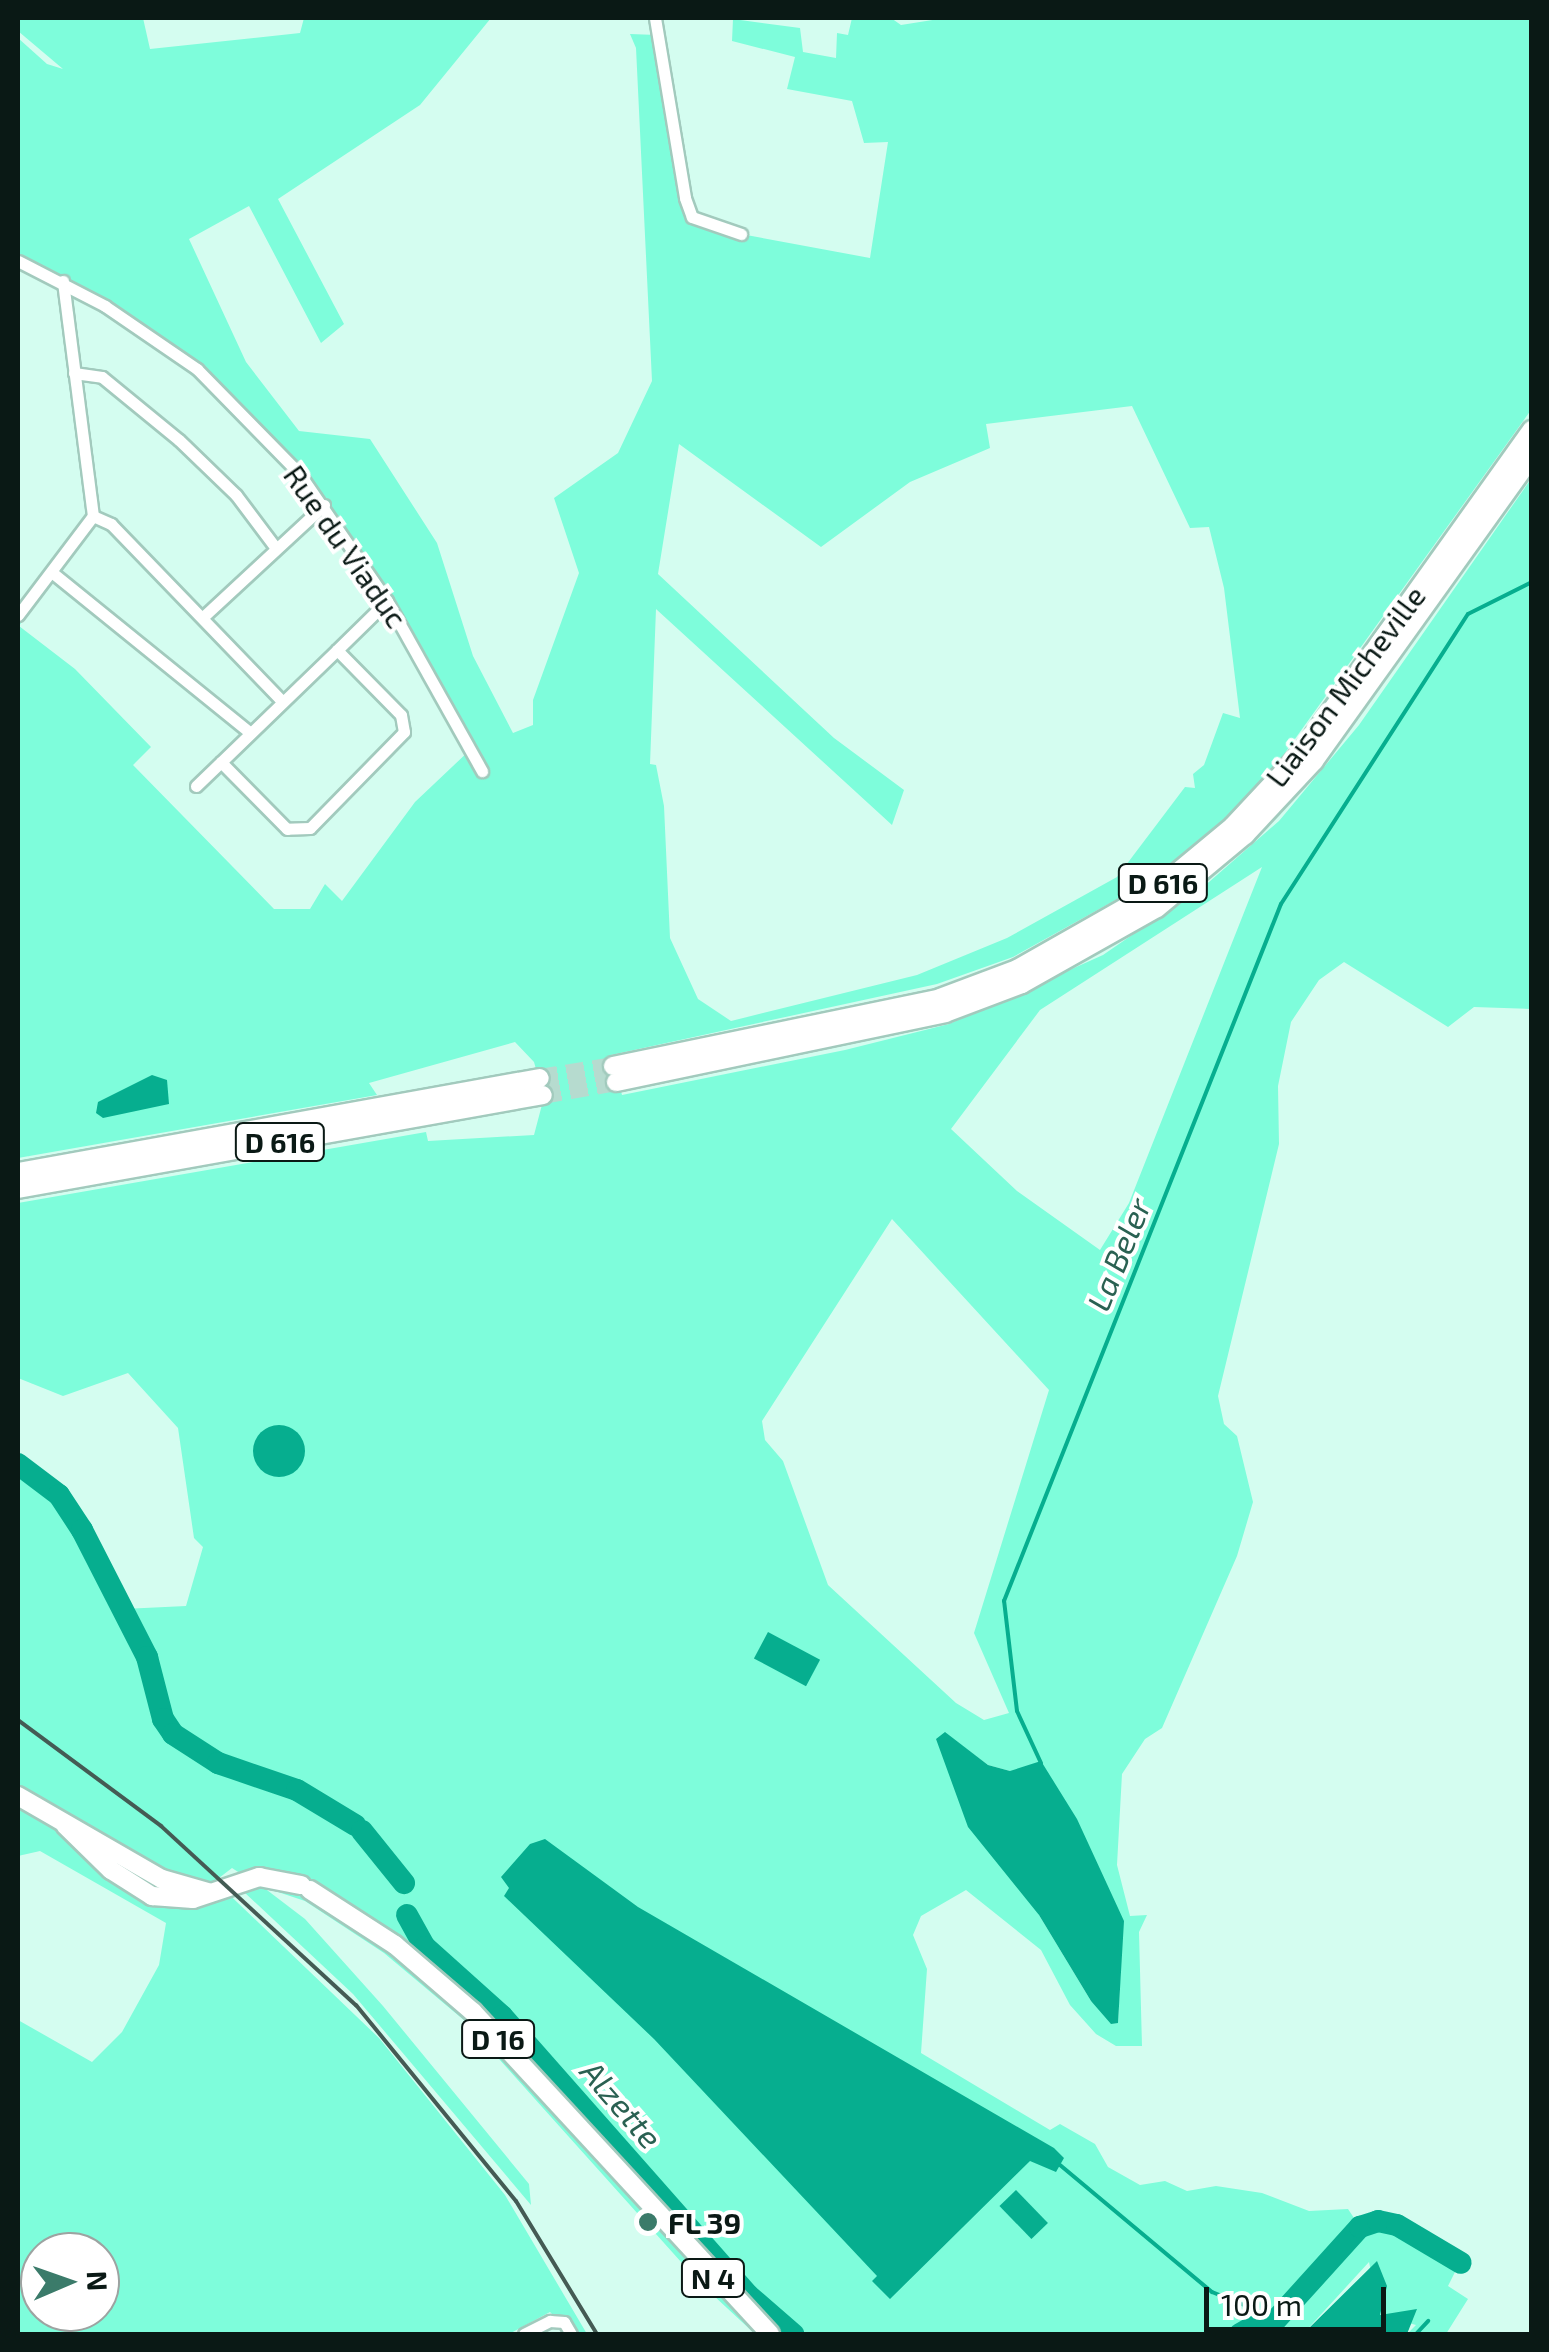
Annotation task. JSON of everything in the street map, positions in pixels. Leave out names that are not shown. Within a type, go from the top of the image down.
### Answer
[{"type":"main road","name":"Liaison Micheville","points":[[1532,430],[1302,752],[1233,826],[1156,890],[1032,962],[940,998],[614,1074],[945,1013],[1022,984],[1157,908],[1244,835],[1314,760],[1532,456]]},
{"type":"main road","name":"D 616","points":[[18,1172],[542,1086],[18,1189]]},
{"type":"main road","name":"D 16","points":[[18,1796],[66,1825],[135,1889],[176,1901],[259,1877],[306,1887],[395,1945],[473,2012],[659,2218]]},
{"type":"main road","name":"N 4","points":[[659,2218],[770,2334]]},
{"type":"street","points":[[655,18],[685,198],[692,217],[741,234]]},
{"type":"street","name":"Rue du Viaduc","points":[[18,261],[64,281],[197,369],[324,505],[388,601],[482,771]]},
{"type":"street","points":[[18,615],[54,574],[93,516],[64,281]]},
{"type":"street","points":[[74,373],[102,377],[179,440],[236,496],[275,547]]},
{"type":"street","points":[[203,617],[324,505]]},
{"type":"street","points":[[93,516],[111,524],[282,701]]},
{"type":"street","points":[[54,574],[250,733]]},
{"type":"street","points":[[196,786],[388,601]]},
{"type":"street","points":[[220,762],[287,829],[310,828],[404,732],[402,715],[338,650]]},
{"type":"street","points":[[524,2334],[550,2321],[564,2322],[570,2334]]},
{"type":"shaded area","points":[[18,18],[143,18],[150,49],[300,33],[304,18],[491,18],[420,105],[278,199],[344,324],[321,343],[249,206],[189,239],[246,362],[299,431],[370,439],[437,543],[473,656],[513,733],[533,725],[533,700],[579,573],[554,498],[618,453],[652,381],[636,48],[630,34],[657,35],[693,217],[741,234],[870,258],[888,142],[864,143],[852,101],[787,89],[795,57],[732,41],[733,19],[800,28],[803,52],[836,58],[837,33],[848,35],[852,18],[891,18],[901,25],[945,18],[1531,18],[1531,410],[1282,757],[1225,818],[1148,882],[1013,957],[937,984],[611,1055],[622,1095],[845,1050],[949,1024],[1103,955],[1209,882],[1279,821],[1359,725],[1531,479],[1531,1009],[1474,1007],[1448,1027],[1344,962],[1319,980],[1291,1022],[1278,1086],[1279,1144],[1218,1396],[1224,1424],[1237,1436],[1253,1502],[1237,1556],[1162,1728],[1145,1739],[1122,1774],[1117,1865],[1130,1916],[1147,1915],[1139,1932],[1142,2046],[1116,2046],[1096,2034],[1070,2005],[1041,1950],[966,1890],[921,1916],[913,1935],[927,1969],[921,2053],[1050,2130],[1060,2124],[1095,2144],[1108,2167],[1140,2185],[1165,2181],[1187,2191],[1216,2186],[1262,2193],[1309,2211],[1348,2209],[1360,2227],[1389,2226],[1456,2270],[1448,2286],[1468,2299],[1446,2334],[1407,2334],[1416,2325],[1380,2315],[1369,2262],[1303,2334],[755,2334],[699,2282],[465,2021],[384,1953],[305,1901],[263,1887],[305,1919],[383,2006],[529,2184],[531,2205],[353,1994],[244,1892],[260,1886],[232,1868],[215,1881],[379,2038],[505,2195],[587,2334],[571,2334],[550,2312],[509,2334],[18,2334],[18,2020],[92,2062],[122,2032],[159,1965],[166,1923],[40,1851],[18,1856],[18,1464],[59,1495],[123,1609],[186,1606],[203,1547],[194,1538],[178,1428],[128,1373],[63,1396],[18,1378],[18,1203],[426,1132],[428,1141],[534,1135],[544,1097],[534,1062],[515,1042],[369,1083],[377,1095],[18,1158],[18,600],[28,613],[19,626],[75,669],[151,747],[133,765],[274,909],[310,909],[325,884],[342,901],[415,802],[471,749],[324,505],[197,369],[105,306],[18,261],[18,38],[47,64],[63,69],[18,31]],"holes":[[[1132,406],[1190,528],[1209,527],[1224,588],[1240,718],[1223,713],[1204,765],[1193,774],[1195,788],[1185,787],[1117,877],[1007,938],[917,975],[731,1021],[698,999],[670,938],[664,806],[656,765],[650,764],[656,609],[892,825],[904,790],[834,738],[658,574],[679,444],[821,547],[910,482],[990,448],[986,424]],[[1262,867],[1129,1203],[1100,1250],[1017,1191],[951,1129],[1040,1010]],[[892,1219],[1049,1390],[974,1633],[1009,1713],[984,1720],[956,1703],[828,1585],[783,1461],[765,1440],[762,1421]],[[945,1733],[988,1765],[1010,1771],[1123,1921],[1118,2023],[1091,2001],[1039,1915]]]},
{"type":"shaded area","points":[[152,1075],[167,1080],[169,1104],[103,1118],[96,1113],[98,1102]]},
{"type":"shaded area","points":[[279,1425],[297,1433],[305,1451],[297,1469],[279,1477],[261,1469],[253,1451],[261,1433]]},
{"type":"shaded area","points":[[768,1632],[820,1660],[806,1686],[754,1658]]},
{"type":"shaded area","points":[[945,1732],[988,1765],[1010,1771],[1041,1761],[1077,1819],[1124,1921],[1118,2023],[1111,2024],[1091,2001],[1039,1915],[968,1827],[936,1739]]},
{"type":"shaded area","points":[[545,1839],[638,1907],[1054,2148],[1064,2158],[1056,2172],[1030,2161],[890,2299],[872,2281],[877,2276],[654,2039],[504,1896],[509,1888],[501,1877],[530,1844]]},
{"type":"shaded area","points":[[1016,2190],[1048,2223],[1031,2239],[999,2206]]},
{"type":"shaded area","points":[[1377,2261],[1387,2286],[1380,2315],[1417,2309],[1407,2334],[1303,2334]]},
{"type":"waterway","name":"La Beler","points":[[1041,1763],[1017,1711],[1004,1601],[1281,904],[1468,614],[1532,582]]},
{"type":"waterway","name":"Alzette","points":[[18,1464],[59,1495],[82,1530],[147,1657],[163,1719],[173,1734],[218,1763],[297,1790],[355,1825]]},
{"type":"waterway","name":"Alzette","points":[[362,1831],[404,1883]]},
{"type":"waterway","name":"Alzette","points":[[407,1915],[425,1947],[502,2016],[748,2295],[793,2334]]},
{"type":"waterway","points":[[1060,2165],[1212,2292],[1276,2318]]},
{"type":"waterway","name":"Alzette","points":[[1240,2334],[1254,2326],[1265,2332],[1360,2227],[1378,2221],[1397,2225],[1461,2263]]},
{"type":"waterway","points":[[1416,2334],[1428,2321]]},
{"type":"tunnel","points":[[540,1078],[613,1066]]},
{"type":"tunnel","points":[[543,1095],[616,1082]]},
{"type":"railway","points":[[18,1720],[161,1826],[356,2005],[516,2201],[597,2334]]},
{"type":"place","name":"FL 39","points":[[648,2222]]}]
